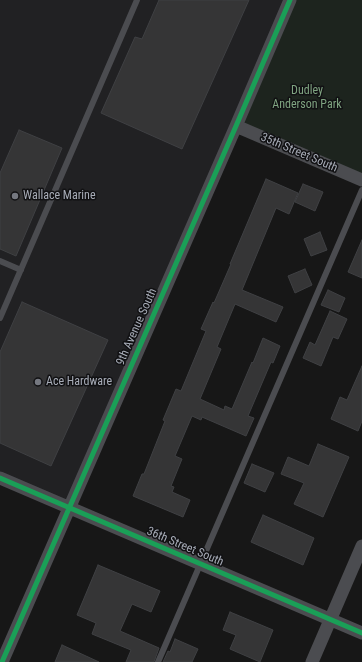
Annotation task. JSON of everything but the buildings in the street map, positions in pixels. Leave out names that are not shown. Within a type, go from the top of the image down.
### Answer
[{"type":"street","name":"9th Avenue South","points":[[2,662],[290,0]]},
{"type":"street","name":"35th Street South","points":[[236,126],[362,180]]},
{"type":"street","name":"36th Street South","points":[[0,478],[362,633]]},
{"type":"street","points":[[312,662],[362,546]]},
{"type":"lane","points":[[0,318],[137,0]]},
{"type":"lane","points":[[158,662],[362,190]]},
{"type":"lane","points":[[0,261],[21,270]]},
{"type":"shaded area","points":[[0,0],[290,0],[69,508],[0,478]]},
{"type":"green space","name":"Dudley Anderson Park","points":[[290,0],[362,0],[362,180],[236,126]]},
{"type":"cycle path","points":[[2,662],[290,0]]},
{"type":"cycle path","points":[[0,478],[362,633]]},
{"type":"place","name":"Wallace Marine","points":[[15,196]]},
{"type":"place","name":"Ace Hardware","points":[[38,382]]}]
